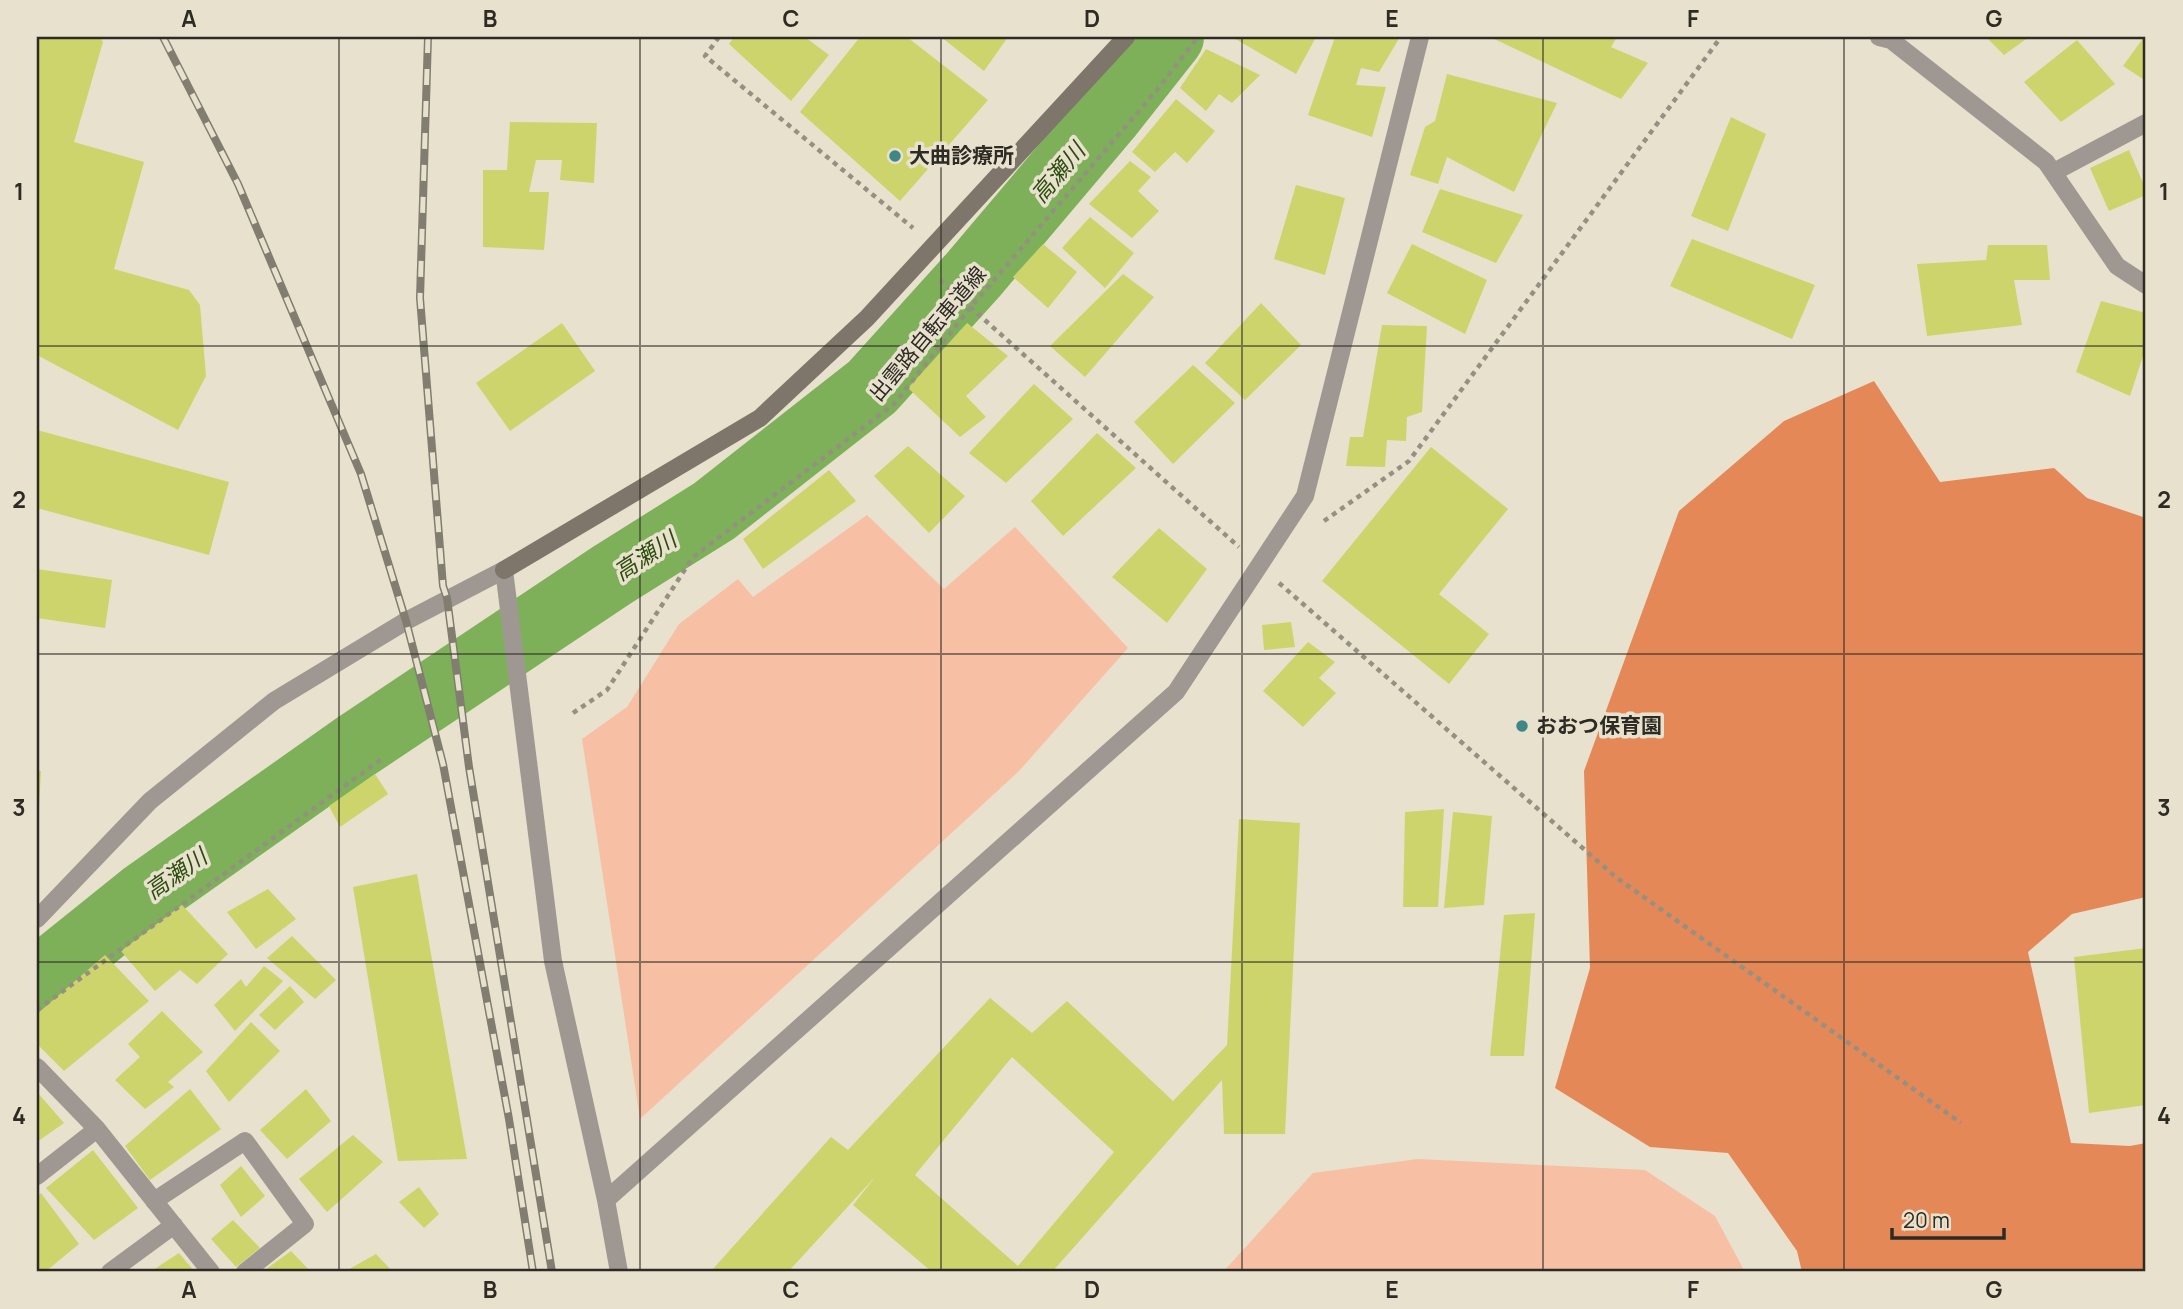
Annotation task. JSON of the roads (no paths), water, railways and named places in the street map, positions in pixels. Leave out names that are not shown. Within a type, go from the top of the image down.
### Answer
[{"type":"street","points":[[37,919],[150,801],[274,701],[426,610],[504,570],[760,418],[867,318],[1126,37]]},
{"type":"street","points":[[606,1200],[1176,692],[1305,496],[1420,37]]},
{"type":"street","points":[[1889,38],[2046,162],[2117,266],[2146,285]]},
{"type":"street","points":[[2054,172],[2146,122]]},
{"type":"street","points":[[504,570],[553,961],[620,1272]]},
{"type":"street","points":[[37,1067],[97,1129],[211,1272]]},
{"type":"street","points":[[37,1176],[97,1129]]},
{"type":"street","points":[[154,1201],[245,1141],[306,1224],[245,1272]]},
{"type":"street","points":[[110,1272],[174,1225]]},
{"type":"waterway","name":"高瀬川","points":[[37,982],[144,896],[356,746],[612,575],[714,511],[872,387],[974,274],[1110,113],[1170,37]]},
{"type":"railway","points":[[163,37],[238,184],[361,474],[406,621],[443,764],[509,1119],[533,1272]]},
{"type":"railway","points":[[428,37],[420,298],[443,586],[447,598],[469,767],[552,1272]]},
{"type":"place","name":"大曲診療所","points":[[895,156]]},
{"type":"place","name":"おおつ保育園","points":[[1522,726]]}]
